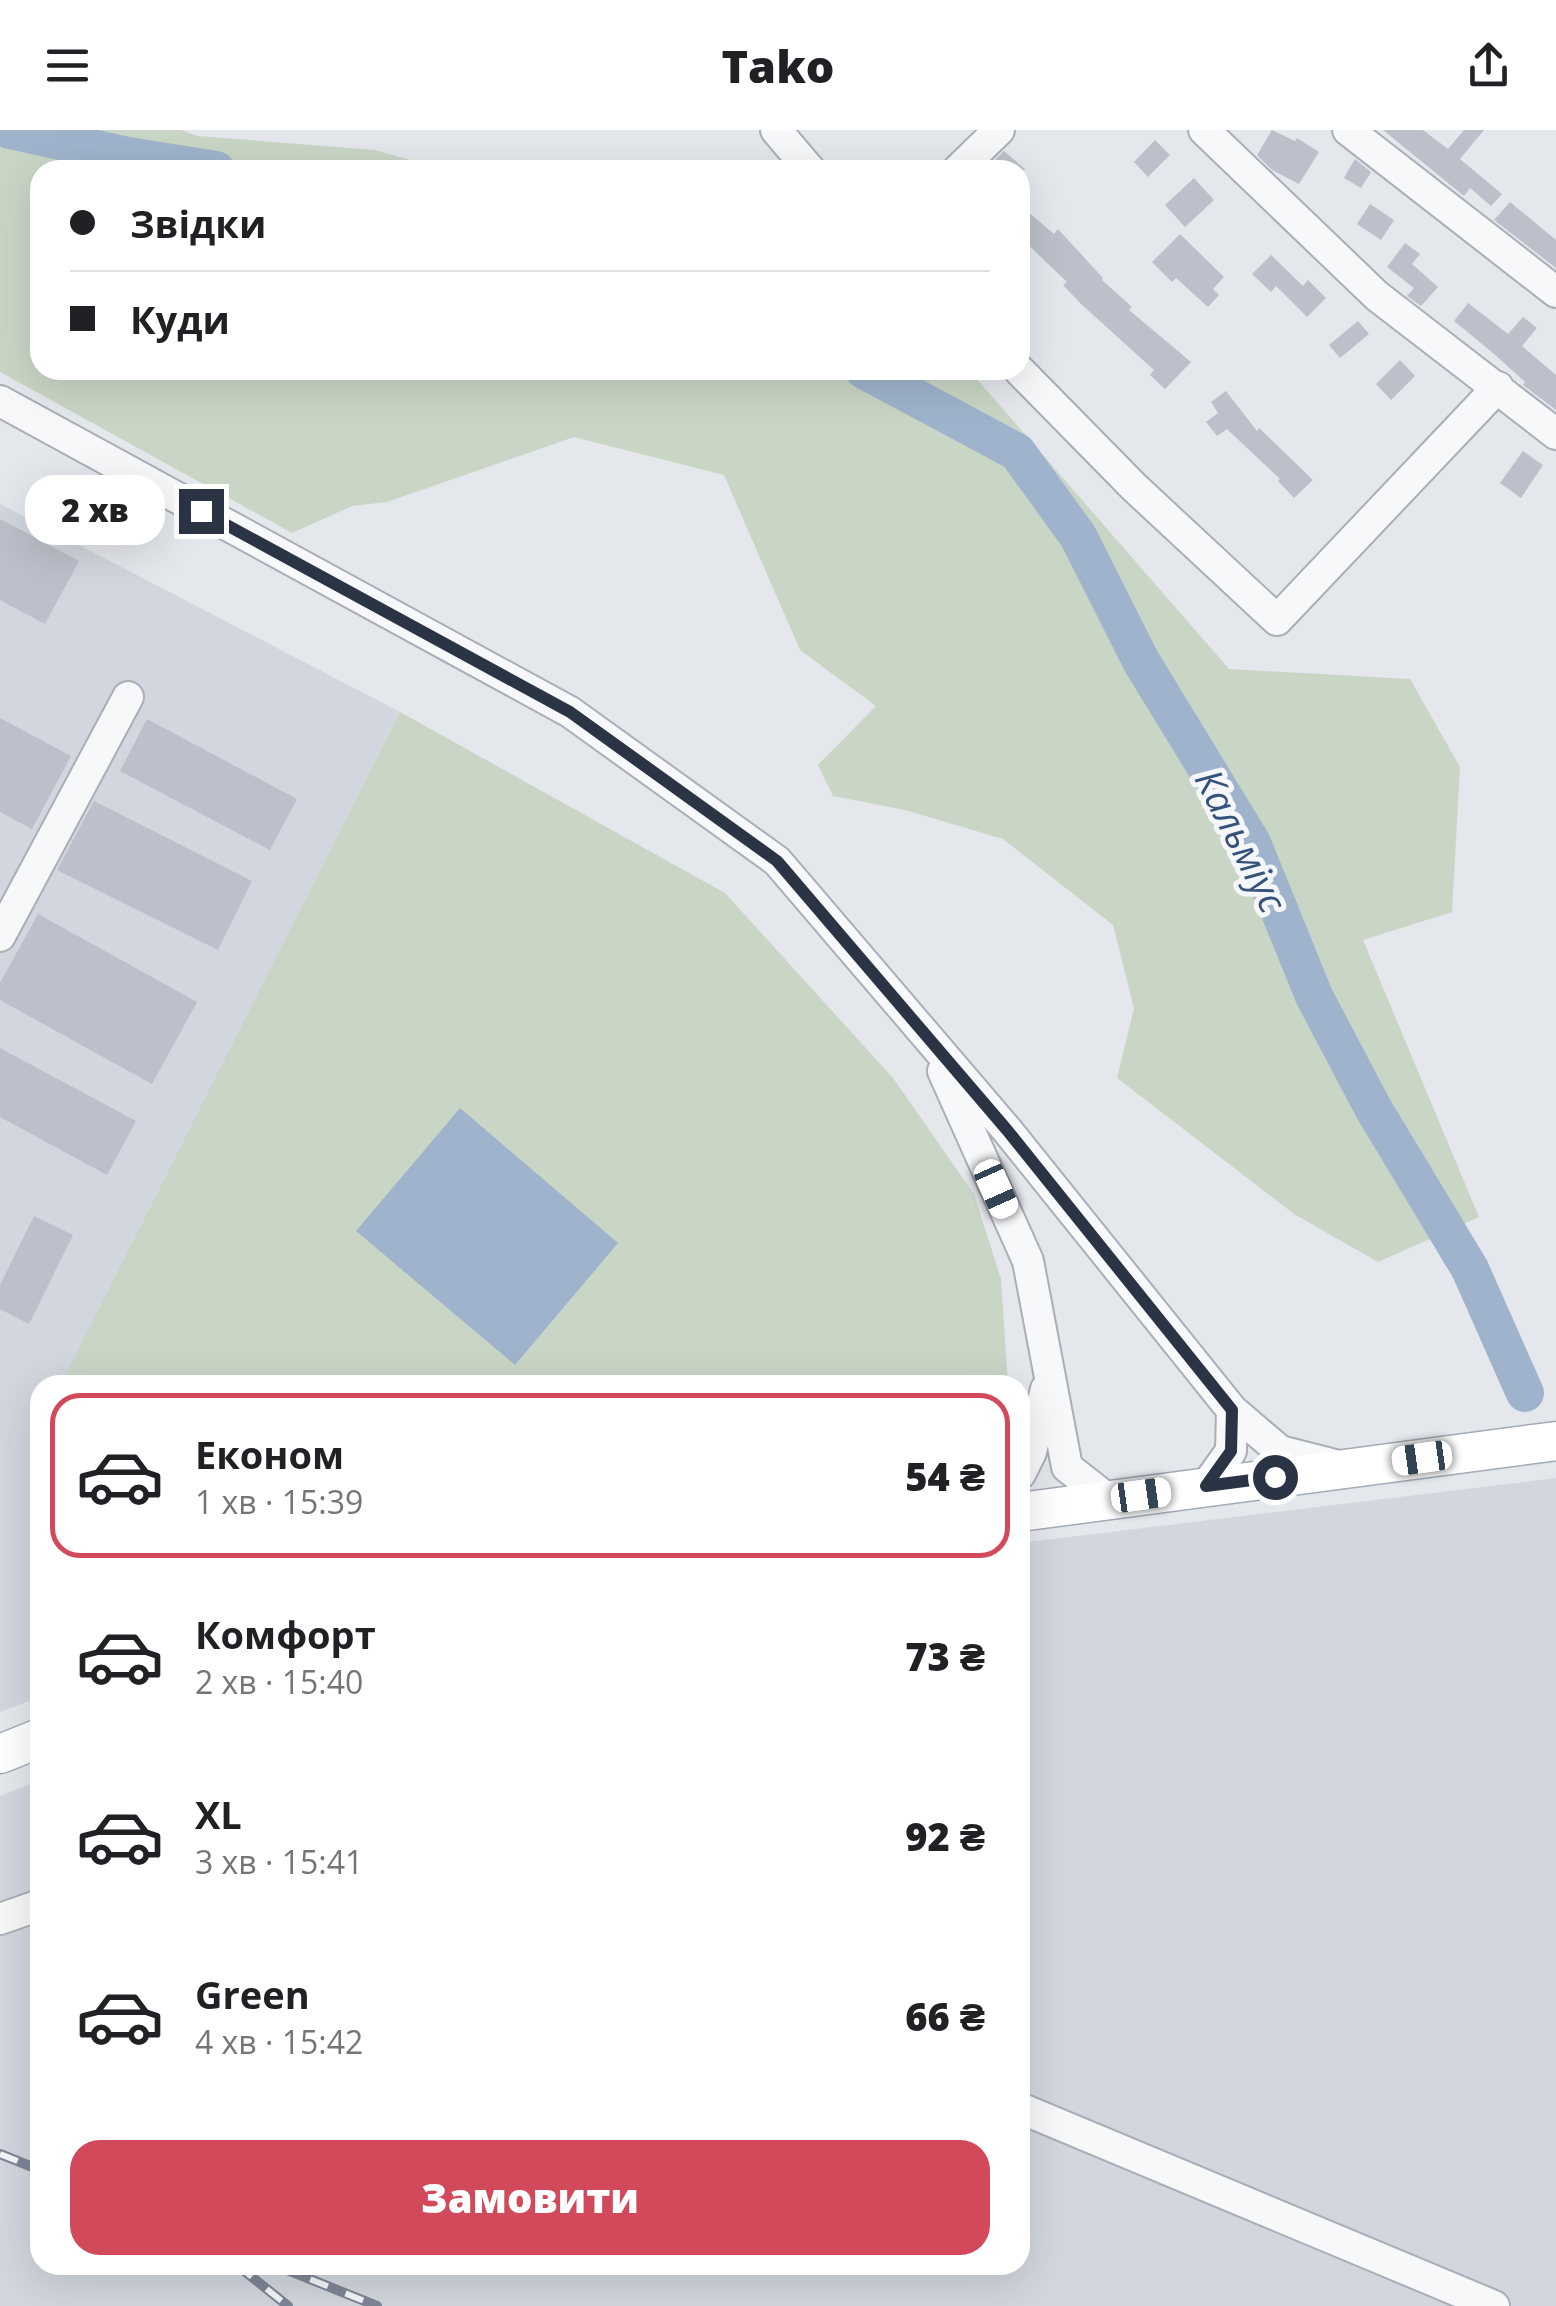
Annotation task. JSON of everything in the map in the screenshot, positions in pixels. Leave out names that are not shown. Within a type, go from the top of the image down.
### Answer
[{"type":"main road","points":[[1030,1511],[1556,1441]]},
{"type":"main road","points":[[0,1754],[30,1742]]},
{"type":"street","points":[[776,130],[802,160]]},
{"type":"street","points":[[968,160],[1000,130]]},
{"type":"street","points":[[1204,130],[1377,296],[1556,434]]},
{"type":"street","points":[[1348,130],[1556,292]]},
{"type":"street","points":[[1028,380],[1134,487],[1277,620],[1498,387]]},
{"type":"street","points":[[0,401],[570,712],[777,861],[1007,1130],[1232,1410],[1280,1451],[1344,1468]]},
{"type":"street","points":[[0,936],[128,697]]},
{"type":"street","points":[[932,1045],[1028,1261],[1067,1466],[1109,1500]]},
{"type":"street","points":[[1030,1454],[1048,1381]]},
{"type":"street","points":[[1206,1486],[1231,1451],[1232,1410]]},
{"type":"street","points":[[0,1920],[30,1909]]},
{"type":"street","points":[[1030,2112],[1494,2306]]},
{"type":"shaded area","points":[[0,504],[400,712],[68,1372],[72,1375],[30,1375],[30,1701],[0,1712]]},
{"type":"shaded area","points":[[1556,1478],[1556,2306],[0,2306],[0,1796],[30,1784],[30,2275],[1030,2275],[1030,1542]]},
{"type":"green space","points":[[0,130],[181,130],[198,136],[375,150],[410,160],[30,160],[30,380],[978,380],[1229,669],[1410,679],[1460,767],[1452,912],[1363,940],[1479,1217],[1378,1262],[1294,1214],[1117,1078],[1134,1008],[1113,925],[1003,839],[905,810],[833,796],[818,765],[876,706],[800,650],[724,475],[574,437],[387,502],[352,506],[292,533],[0,372]]},
{"type":"green space","points":[[400,712],[725,893],[893,1078],[974,1194],[1001,1279],[1007,1375],[72,1375],[67,1372]]},
{"type":"water","points":[[460,1108],[618,1243],[515,1365],[356,1231]]},
{"type":"building","points":[[1272,130],[1295,141],[1297,138],[1319,152],[1299,184],[1272,170],[1257,155]]},
{"type":"building","points":[[1383,130],[1423,130],[1448,149],[1464,130],[1484,130],[1460,159],[1502,194],[1491,206],[1470,188],[1464,196]]},
{"type":"building","points":[[1155,140],[1170,155],[1148,177],[1134,162]]},
{"type":"building","points":[[1004,151],[1014,160],[995,160]]},
{"type":"building","points":[[1355,159],[1371,172],[1361,188],[1344,178]]},
{"type":"building","points":[[1194,178],[1214,200],[1185,227],[1165,205]]},
{"type":"building","points":[[1510,202],[1556,240],[1556,268],[1494,220]]},
{"type":"building","points":[[1370,204],[1394,220],[1381,240],[1357,224]]},
{"type":"building","points":[[1030,214],[1054,234],[1058,229],[1102,280],[1132,307],[1129,310],[1191,362],[1165,389],[1150,375],[1154,370],[1063,285],[1067,282],[1030,247]]},
{"type":"building","points":[[1180,234],[1224,277],[1213,289],[1219,295],[1208,307],[1176,278],[1172,282],[1152,262]]},
{"type":"building","points":[[1405,243],[1420,254],[1412,264],[1438,287],[1421,306],[1407,296],[1414,288],[1387,267]]},
{"type":"building","points":[[1271,255],[1303,286],[1308,280],[1326,298],[1307,317],[1276,286],[1271,292],[1252,274]]},
{"type":"building","points":[[1468,303],[1508,334],[1523,317],[1537,328],[1522,346],[1556,375],[1556,410],[1454,321]]},
{"type":"building","points":[[1358,321],[1369,334],[1340,358],[1329,345]]},
{"type":"building","points":[[1400,360],[1415,376],[1391,400],[1376,384]]},
{"type":"building","points":[[1226,391],[1257,431],[1259,428],[1313,480],[1294,498],[1280,479],[1227,429],[1217,436],[1206,422],[1218,413],[1211,402]]},
{"type":"building","points":[[1523,451],[1543,465],[1521,498],[1500,483]]},
{"type":"building","points":[[0,519],[79,561],[45,624],[0,600]]},
{"type":"building","points":[[0,718],[71,756],[32,829],[0,812]]},
{"type":"building","points":[[147,719],[297,799],[270,850],[120,771]]},
{"type":"building","points":[[94,801],[252,881],[218,950],[57,870]]},
{"type":"building","points":[[38,914],[197,1002],[152,1084],[0,1000],[0,983]]},
{"type":"building","points":[[0,1048],[136,1121],[107,1175],[0,1117]]},
{"type":"building","points":[[34,1216],[73,1235],[29,1324],[0,1309],[0,1285]]},
{"type":"waterway","name":"Кальміус","points":[[10,130],[153,160]]},
{"type":"waterway","name":"Кальміус","points":[[883,380],[1017,452],[1078,536],[1141,661],[1252,843],[1314,996],[1373,1108],[1470,1269],[1525,1393]]},
{"type":"railway","points":[[0,2154],[30,2166]]},
{"type":"railway","points":[[249,2275],[288,2306]]},
{"type":"railway","points":[[300,2275],[377,2306]]},
{"type":"route","points":[[201,511],[570,712],[777,861],[1007,1130],[1232,1410],[1231,1451],[1206,1486],[1275,1477]]}]
